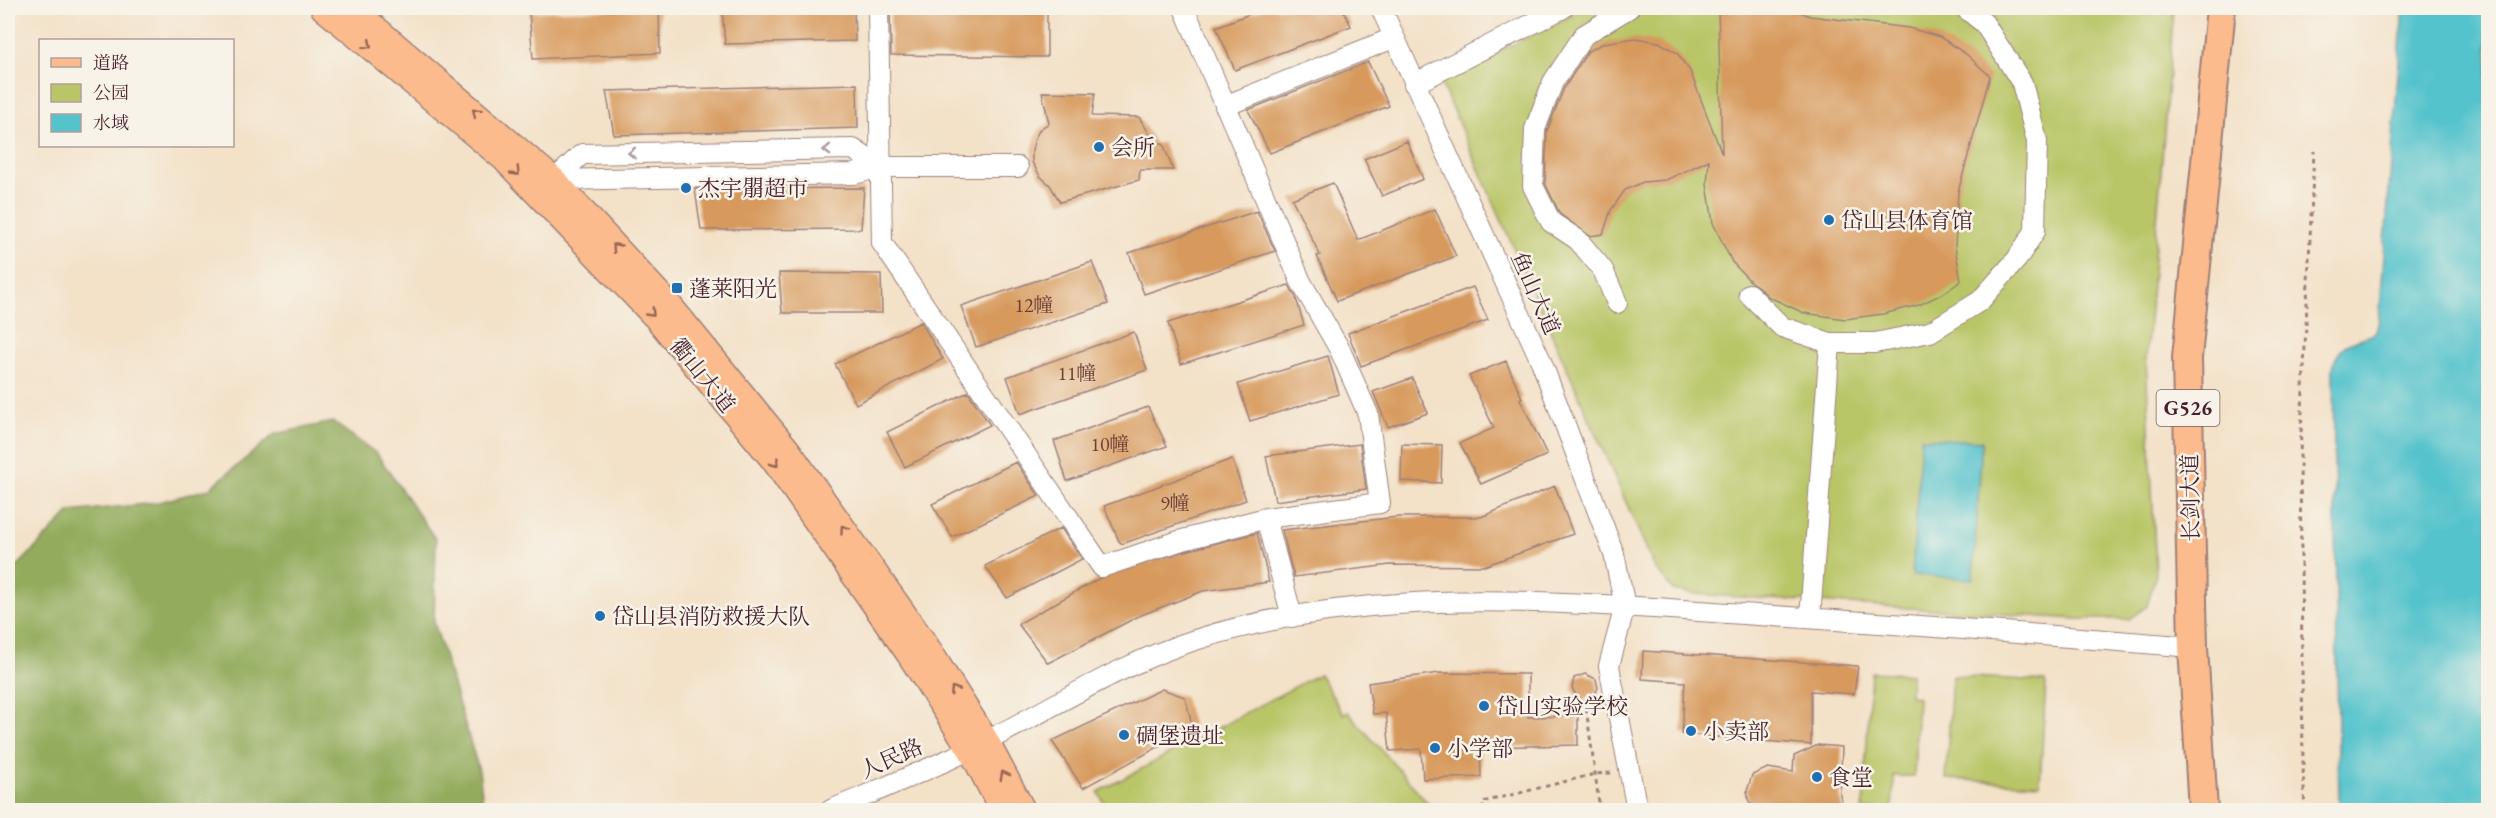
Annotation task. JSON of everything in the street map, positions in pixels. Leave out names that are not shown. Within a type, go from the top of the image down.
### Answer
[{"type":"highway","name":"长剑大道","points":[[2203,810],[2193,647],[2187,358],[2221,8]]},
{"type":"highway","name":"长剑大道","points":[[2221,810],[2211,643],[2206,355],[2238,8]]},
{"type":"main road","name":"衢山大道","points":[[323,8],[504,159],[658,320],[774,461],[908,653],[978,745],[1023,810]]},
{"type":"main road","name":"衢山大道","points":[[352,8],[554,180],[672,308],[788,450],[924,642],[978,745],[1002,810]]},
{"type":"street","points":[[878,8],[882,243],[1102,567],[1179,542],[1266,518],[1380,503],[1368,414],[1340,350],[1301,282],[1184,8]]},
{"type":"street","name":"鱼山大道","points":[[1381,8],[1540,361],[1614,554],[1625,606]]},
{"type":"street","points":[[1414,84],[1563,8]]},
{"type":"street","points":[[1617,303],[1603,270],[1578,240],[1551,222],[1533,186],[1535,129],[1553,82],[1584,35],[1629,8]]},
{"type":"street","points":[[1749,294],[1782,327],[1830,343],[1875,343],[1929,332],[1980,301],[2018,260],[2035,231],[2037,141],[2022,83],[1984,23],[1965,8]]},
{"type":"street","points":[[1225,106],[1394,38]]},
{"type":"street","points":[[554,180],[854,174],[880,167],[1018,167]]},
{"type":"street","points":[[1810,618],[1830,343]]},
{"type":"street","points":[[1266,518],[1292,617]]},
{"type":"street","name":"人民路","points":[[831,810],[978,745],[1089,684],[1195,640],[1292,617],[1387,604],[1497,600],[1625,606],[2193,647]]},
{"type":"street","points":[[1625,606],[1609,666],[1637,810]]},
{"type":"path","points":[[2305,810],[2300,455],[2314,151]]},
{"type":"path","points":[[1585,700],[1600,810]]},
{"type":"path","points":[[1483,810],[1483,802],[1595,774]]},
{"type":"green space","name":"岱山县体育馆","points":[[1586,8],[2174,8],[2146,359],[2156,574],[2147,606],[2129,619],[2077,619],[1694,594],[1673,590],[1655,568],[1440,81]]},
{"type":"green space","points":[[333,422],[377,454],[436,540],[434,622],[479,771],[484,810],[8,810],[8,576],[70,512],[155,503],[209,489],[275,434]]},
{"type":"green space","points":[[1871,672],[1911,674],[1910,696],[1918,697],[1914,776],[1894,776],[1892,810],[1863,810]]},
{"type":"green space","points":[[1319,674],[1343,714],[1348,712],[1434,810],[1108,810],[1098,792]]},
{"type":"green space","points":[[1952,676],[2046,681],[2040,784],[1946,779]]},
{"type":"water","points":[[2403,8],[2488,8],[2488,810],[2339,810],[2333,371],[2340,350],[2351,342],[2372,335],[2379,321]]},
{"type":"water","points":[[1921,438],[1982,441],[1973,579],[1912,575]]},
{"type":"building","points":[[659,8],[660,53],[533,59],[529,12]]},
{"type":"building","points":[[722,8],[854,8],[855,41],[725,44]]},
{"type":"building","points":[[1265,8],[1342,8],[1351,26],[1235,70],[1216,27]]},
{"type":"building","points":[[1718,8],[1790,8],[1810,16],[1909,28],[1940,37],[1966,54],[1990,76],[1958,192],[1955,247],[1961,281],[1944,293],[1919,305],[1883,314],[1845,319],[1804,313],[1769,297],[1732,262],[1713,223],[1707,184],[1709,160],[1666,180],[1643,182],[1625,190],[1611,210],[1603,234],[1590,236],[1560,214],[1545,183],[1547,131],[1564,88],[1588,51],[1604,43],[1635,38],[1659,42],[1677,53],[1690,71],[1722,154]]},
{"type":"building","points":[[890,10],[1047,12],[1047,57],[891,55]]},
{"type":"building","points":[[1368,62],[1389,106],[1270,153],[1248,110]]},
{"type":"building","points":[[857,84],[858,128],[614,135],[606,91]]},
{"type":"building","name":"会所","points":[[1042,92],[1095,93],[1092,116],[1139,117],[1155,143],[1163,143],[1173,170],[1140,170],[1139,180],[1060,202],[1032,162],[1035,138],[1040,129],[1049,123]]},
{"type":"building","points":[[1407,141],[1423,179],[1382,196],[1364,159]]},
{"type":"building","points":[[1333,183],[1358,240],[1435,209],[1456,256],[1337,301],[1317,256],[1320,255],[1292,199]]},
{"type":"building","points":[[864,188],[861,229],[701,230],[695,189]]},
{"type":"building","points":[[1257,211],[1275,251],[1144,294],[1129,253]]},
{"type":"building","points":[[1092,262],[1108,304],[976,347],[961,306]]},
{"type":"building","points":[[779,273],[881,274],[882,313],[782,313]]},
{"type":"building","points":[[1289,285],[1296,298],[1304,325],[1181,364],[1168,323]]},
{"type":"building","points":[[1473,287],[1488,320],[1361,366],[1348,333]]},
{"type":"building","points":[[921,322],[943,359],[856,404],[835,364]]},
{"type":"building","points":[[1134,332],[1147,370],[1020,414],[1007,377]]},
{"type":"building","points":[[1328,356],[1339,394],[1250,421],[1238,384]]},
{"type":"building","points":[[1506,361],[1522,398],[1520,399],[1547,455],[1481,484],[1460,443],[1494,428],[1469,376]]},
{"type":"building","points":[[1412,378],[1428,413],[1388,427],[1373,392]]},
{"type":"building","points":[[968,392],[990,425],[905,467],[887,432]]},
{"type":"building","points":[[1148,407],[1167,446],[1067,481],[1054,441]]},
{"type":"building","points":[[1360,444],[1366,489],[1275,501],[1266,456]]},
{"type":"building","points":[[1402,444],[1442,445],[1441,483],[1401,481]]},
{"type":"building","points":[[1232,459],[1246,500],[1122,544],[1119,541],[1104,506]]},
{"type":"building","points":[[1016,462],[1039,496],[952,537],[932,504]]},
{"type":"building","points":[[1555,486],[1573,534],[1484,566],[1390,565],[1294,577],[1282,530],[1398,517],[1481,517]]},
{"type":"building","points":[[1061,528],[1082,559],[1007,598],[985,566]]},
{"type":"building","points":[[1257,533],[1269,582],[1203,591],[1139,616],[1048,663],[1018,624],[1100,578],[1182,552]]},
{"type":"building","points":[[1643,651],[1858,666],[1854,694],[1811,691],[1811,745],[1682,734],[1685,682],[1642,679]]},
{"type":"building","points":[[1439,673],[1528,674],[1528,717],[1578,716],[1578,745],[1480,747],[1481,777],[1423,779],[1421,749],[1390,751],[1386,713],[1373,714],[1368,683]]},
{"type":"building","points":[[1585,674],[1596,679],[1598,688],[1594,696],[1580,702],[1572,688],[1574,678]]},
{"type":"building","name":"碉堡遗址","points":[[1162,689],[1185,697],[1193,728],[1083,788],[1052,741]]},
{"type":"building","name":"食堂","points":[[1818,745],[1842,747],[1840,795],[1844,810],[1757,810],[1749,802],[1747,791],[1752,775],[1768,768],[1793,772],[1794,756]]},
{"type":"place","name":"会所","points":[[1099,147]]},
{"type":"place","name":"杰宇朤超市","points":[[686,188]]},
{"type":"place","name":"岱山县体育馆","points":[[1829,220]]},
{"type":"place","name":"蓬莱阳光","points":[[677,288]]},
{"type":"place","name":"岱山县消防救援大队","points":[[600,616]]},
{"type":"place","name":"岱山实验学校","points":[[1484,706]]},
{"type":"place","name":"小卖部","points":[[1691,731]]},
{"type":"place","name":"碉堡遗址","points":[[1124,735]]},
{"type":"place","name":"小学部","points":[[1435,748]]},
{"type":"place","name":"食堂","points":[[1817,777]]}]
